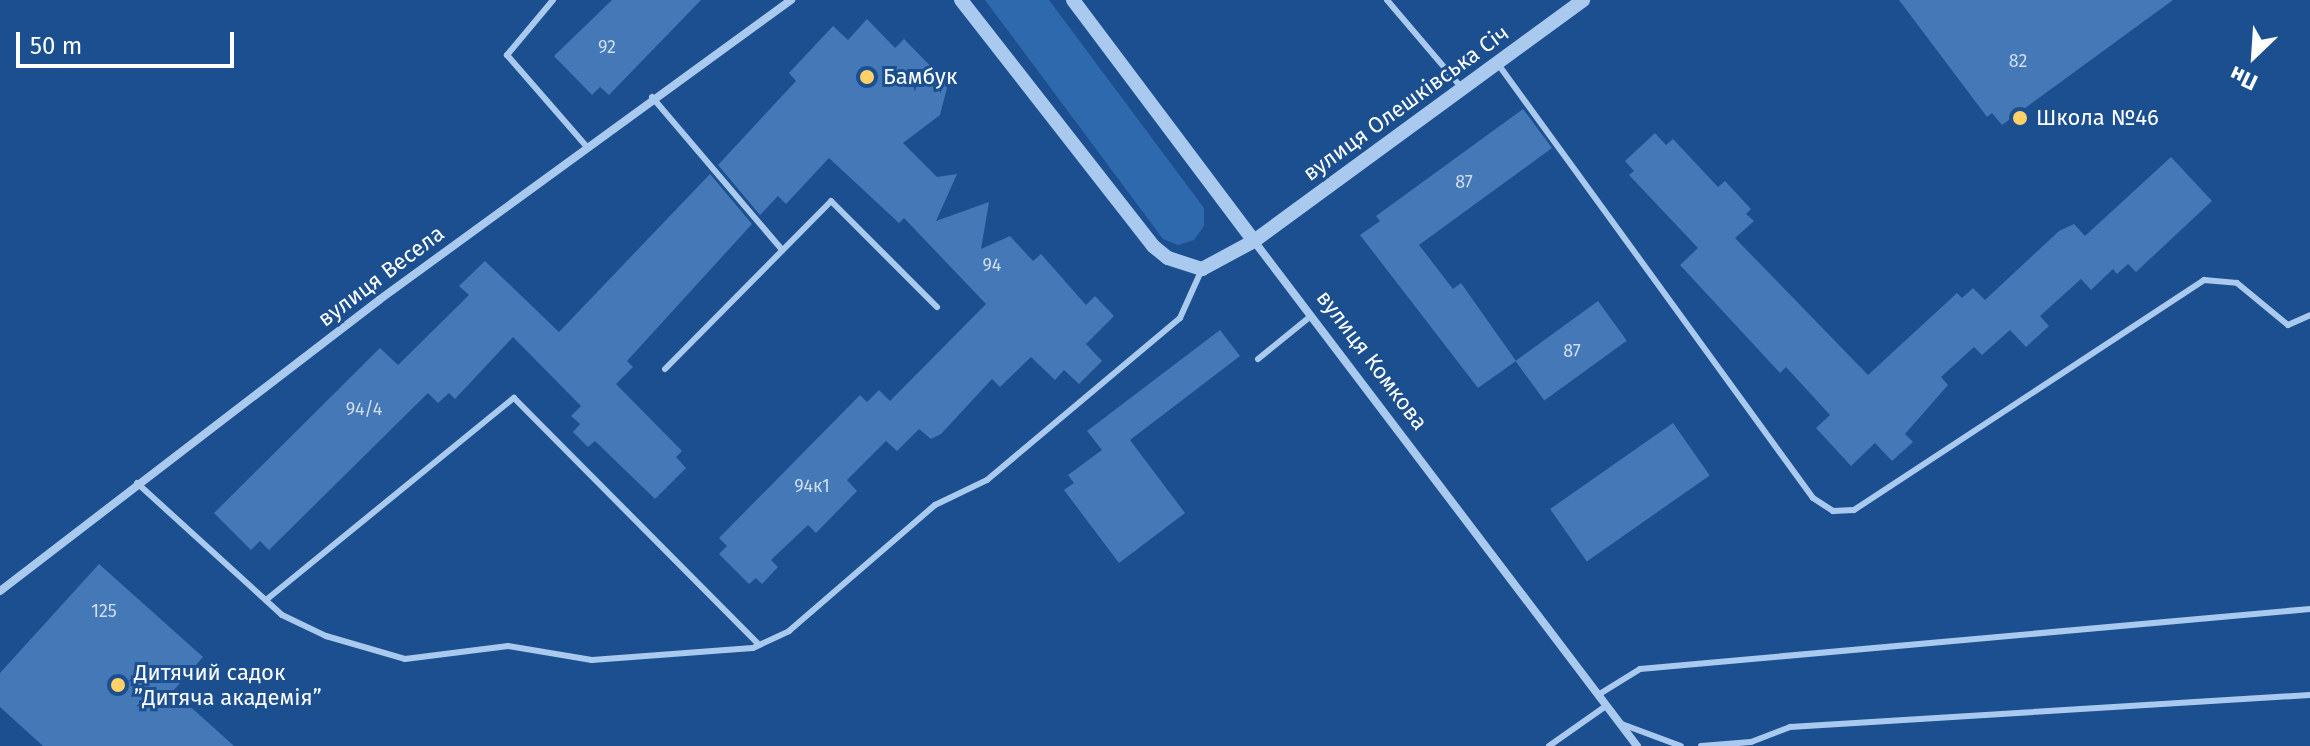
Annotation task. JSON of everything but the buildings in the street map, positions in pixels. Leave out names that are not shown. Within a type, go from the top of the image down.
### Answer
[{"type":"street","name":"вулиця Весела","points":[[0,591],[137,483],[586,146],[791,0]]},
{"type":"street","points":[[961,0],[1153,246],[1168,258],[1202,269]]},
{"type":"street","name":"вулиця Комкова","points":[[1073,0],[1637,746]]},
{"type":"street","name":"вулиця Олешківська Січ","points":[[1202,269],[1254,241],[1583,0]]},
{"type":"lane","points":[[553,0],[507,55],[586,146]]},
{"type":"lane","points":[[1387,0],[1464,90]]},
{"type":"lane","points":[[1498,64],[1813,498],[1833,511],[1854,510],[2204,280],[2237,283],[2288,325],[2310,315]]},
{"type":"lane","points":[[652,97],[782,250]]},
{"type":"lane","points":[[665,369],[831,201],[937,307]]},
{"type":"lane","points":[[137,483],[266,600],[326,636],[405,659],[508,646],[592,660],[678,658],[759,645],[789,631],[935,505],[987,480],[1180,318],[1202,269]]},
{"type":"lane","points":[[1258,359],[1311,316]]},
{"type":"lane","points":[[266,600],[514,398],[759,645]]},
{"type":"lane","points":[[1598,695],[1640,669],[2310,609]]},
{"type":"lane","points":[[1701,746],[1751,742],[1790,727],[2310,695]]},
{"type":"lane","points":[[1549,746],[1606,706]]},
{"type":"lane","points":[[1619,723],[1681,746]]},
{"type":"shaded area","points":[[985,0],[1049,0],[1204,208],[1204,226],[1194,240],[1178,245],[1163,239]]},
{"type":"place","name":"Бамбук","points":[[867,77]]},
{"type":"place","name":"Школа №46","points":[[2020,118]]},
{"type":"place","name":"Дитячий садок ”Дитяча академія”","points":[[118,685]]}]
